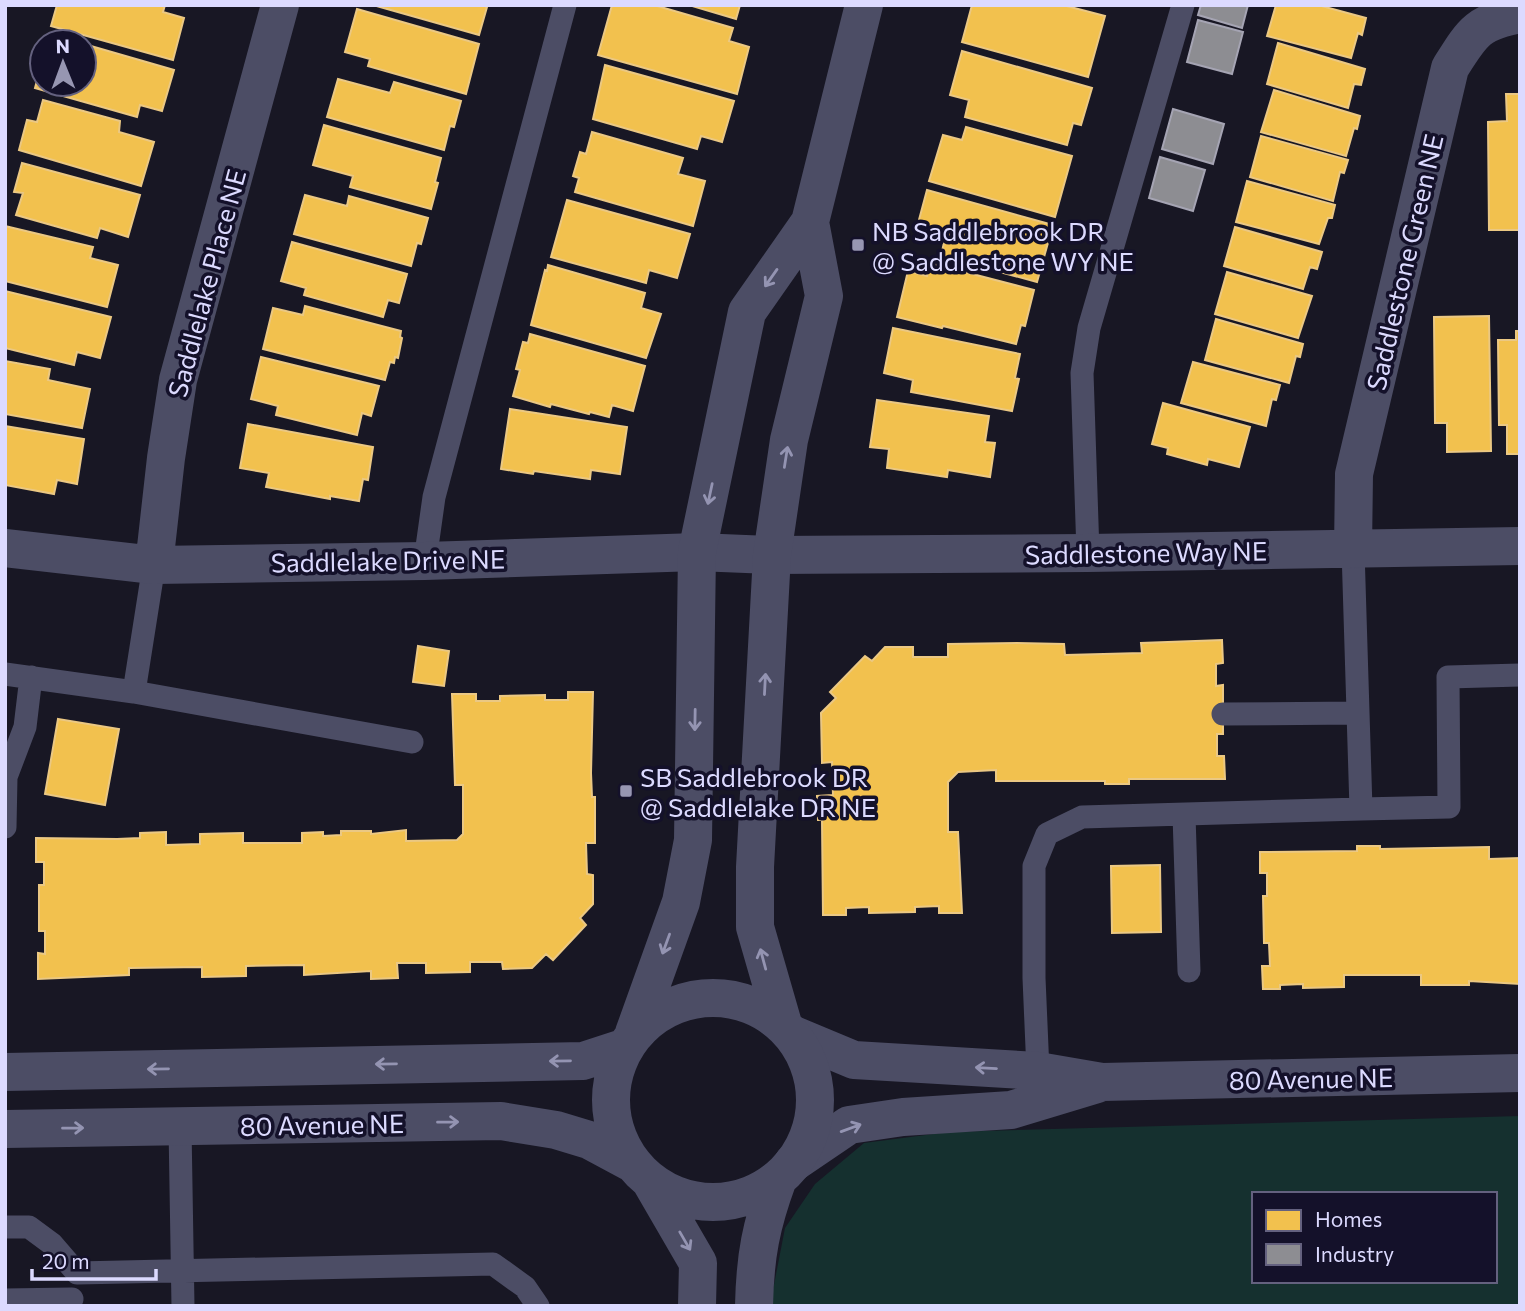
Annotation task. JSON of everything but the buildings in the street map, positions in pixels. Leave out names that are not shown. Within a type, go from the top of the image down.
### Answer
[{"type":"street","name":"Saddlelake Place NE","points":[[154,565],[178,380],[280,5]]},
{"type":"street","points":[[697,1306],[698,1264],[614,1130],[610,1108],[616,1064],[630,1040],[681,902],[693,840],[697,552],[747,312],[810,222],[864,5]]},
{"type":"street","name":"Saddlestone Green NE","points":[[1353,550],[1354,474],[1450,68],[1477,28],[1497,18],[1520,14]]},
{"type":"street","points":[[640,1172],[682,1198],[732,1201],[756,1194],[786,1171],[802,1152],[816,1116],[814,1079],[806,1055],[788,1030],[755,926],[755,867],[772,555],[789,440],[824,296],[810,222]]},
{"type":"street","name":"Saddlestone Way NE","points":[[772,555],[1520,546]]},
{"type":"street","name":"Saddlelake Drive NE","points":[[5,548],[154,565],[425,561],[697,552],[772,555]]},
{"type":"street","points":[[5,1072],[583,1061],[630,1040],[653,1016],[688,1000],[725,997],[752,1004],[788,1030]]},
{"type":"street","name":"80 Avenue NE","points":[[788,1030],[854,1060],[1038,1071],[1102,1082],[1520,1073]]},
{"type":"street","name":"80 Avenue NE","points":[[786,1171],[849,1125],[903,1117],[1011,1110],[1102,1082]]},
{"type":"street","name":"80 Avenue NE","points":[[5,1129],[501,1121],[556,1130],[589,1140],[640,1172]]},
{"type":"street","points":[[754,1306],[755,1262],[766,1213],[786,1171]]},
{"type":"lane","points":[[425,561],[434,497],[565,5]]},
{"type":"lane","points":[[1087,553],[1082,373],[1089,328],[1183,5]]},
{"type":"lane","points":[[1353,550],[1361,809]]},
{"type":"lane","points":[[134,692],[154,565]]},
{"type":"lane","points":[[5,674],[134,692],[412,741]]},
{"type":"lane","points":[[1038,1071],[1034,978],[1034,866],[1047,834],[1082,817],[1449,807],[1448,677],[1520,675]]},
{"type":"lane","points":[[5,827],[6,777],[25,727],[31,677]]},
{"type":"lane","points":[[1223,714],[1358,713]]},
{"type":"lane","points":[[1184,815],[1189,971]]},
{"type":"lane","points":[[180,1127],[183,1306]]},
{"type":"lane","points":[[5,1227],[29,1227],[52,1244],[77,1273]]},
{"type":"lane","points":[[77,1273],[493,1264],[525,1287],[538,1306]]},
{"type":"lane","points":[[5,1300],[68,1302],[77,1273]]},
{"type":"green space","points":[[1520,1116],[1520,1306],[773,1306],[772,1295],[785,1228],[815,1184],[864,1143],[949,1132]]},
{"type":"place","name":"NB Saddlebrook DR @ Saddlestone WY NE","points":[[858,245]]},
{"type":"place","name":"SB Saddlebrook DR @ Saddlelake DR NE","points":[[626,791]]}]
